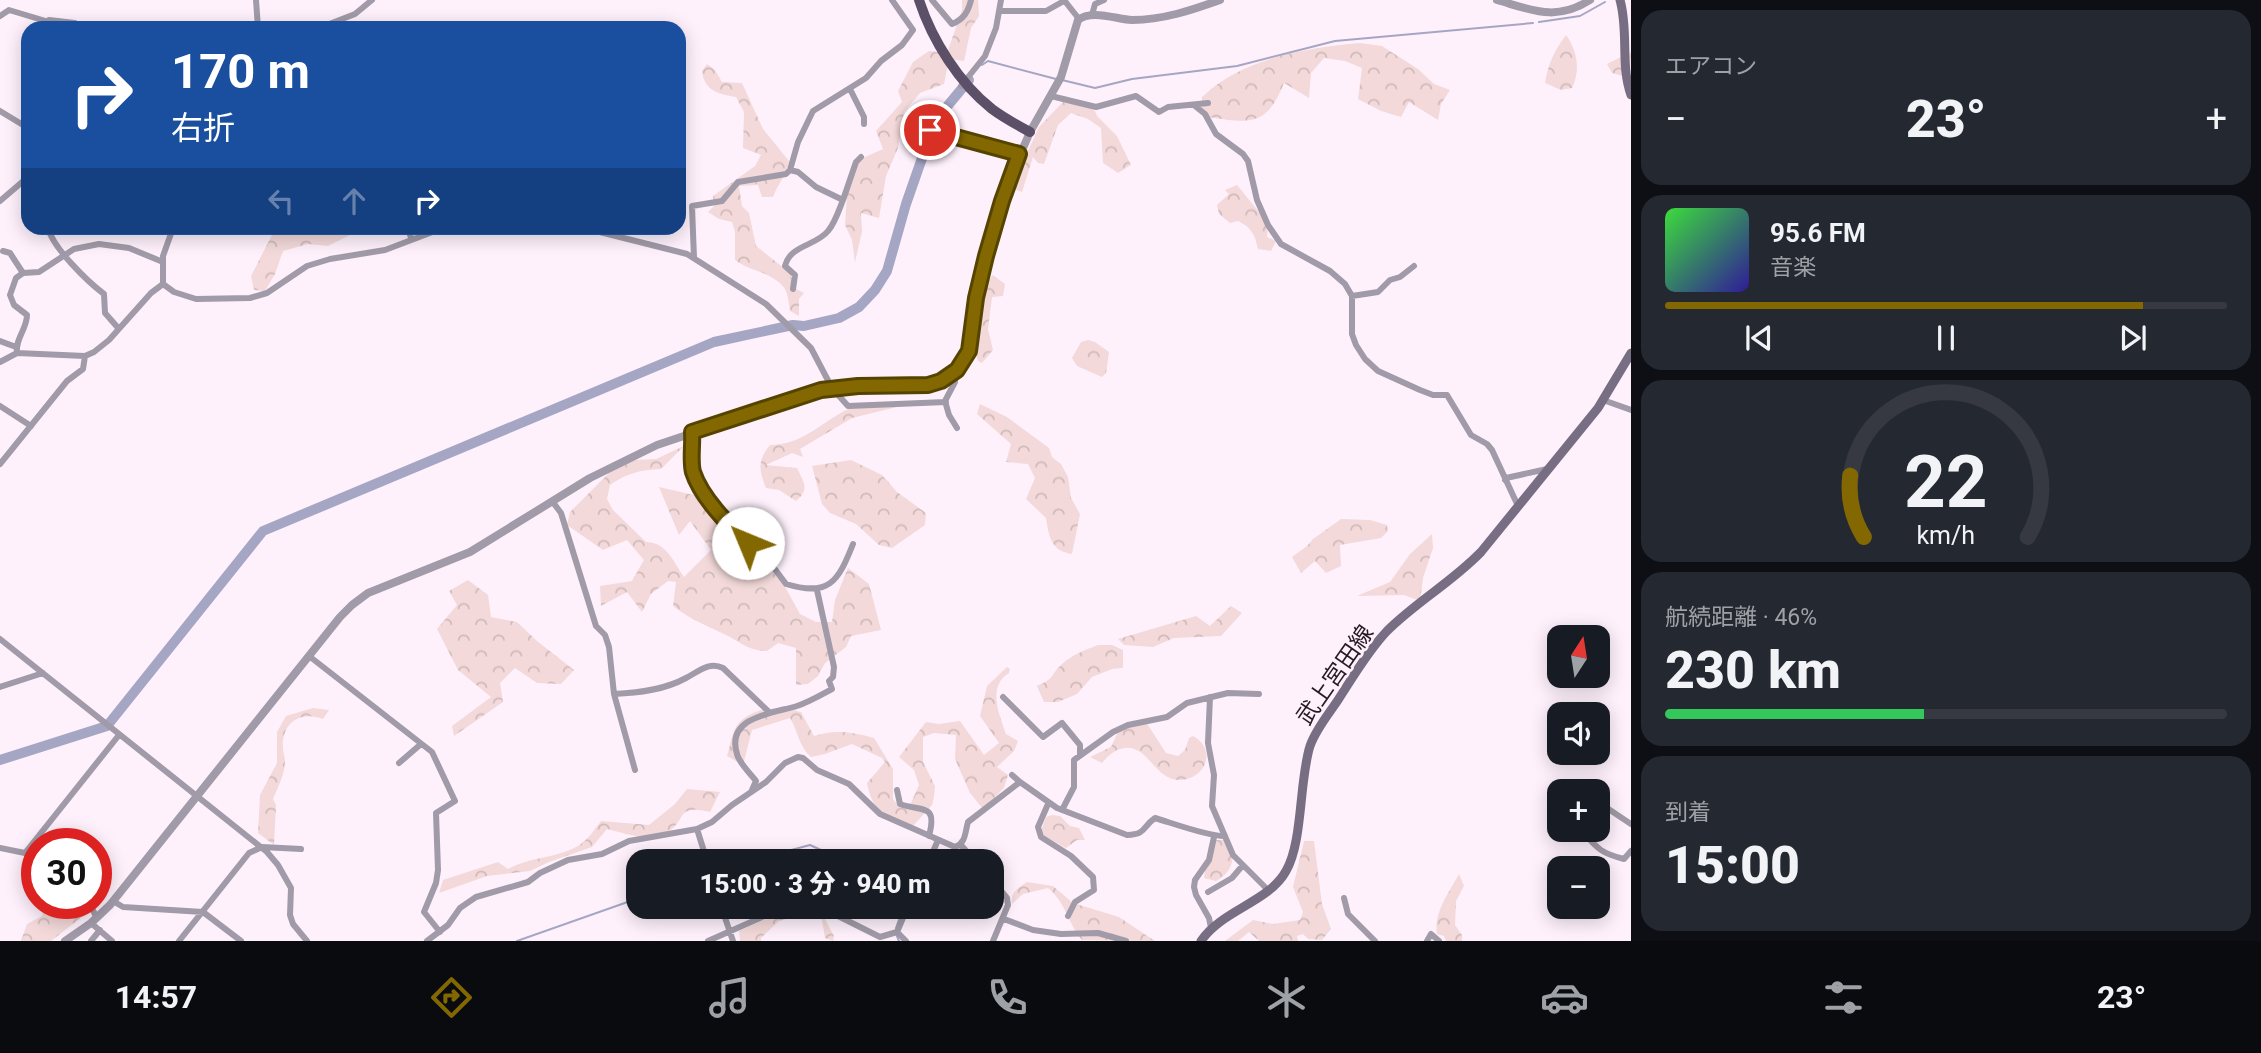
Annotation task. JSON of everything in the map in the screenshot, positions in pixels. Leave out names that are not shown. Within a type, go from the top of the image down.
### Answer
[{"type":"main road","points":[[919,0],[930,30],[964,83],[992,109],[1030,132]]},
{"type":"main road","points":[[1620,0],[1626,32],[1625,73],[1631,95]]},
{"type":"main road","name":"武上宮田線","points":[[1201,941],[1211,928],[1283,877],[1290,862],[1307,761],[1318,730],[1387,632],[1471,563],[1603,400],[1631,353]]},
{"type":"street","points":[[256,0],[258,21]]},
{"type":"street","points":[[336,21],[355,13],[372,0]]},
{"type":"street","points":[[694,258],[692,206],[725,200],[738,182],[786,174],[790,170],[798,142],[813,111],[850,89],[902,45],[913,30],[892,0]]},
{"type":"street","points":[[932,0],[952,24],[968,11],[971,0]]},
{"type":"street","points":[[964,83],[985,56],[1001,11],[1001,0]]},
{"type":"street","points":[[1001,11],[1046,11],[1064,0],[1079,19]]},
{"type":"street","points":[[1092,15],[1095,4],[1104,0]]},
{"type":"street","points":[[65,941],[94,920],[113,901],[346,610],[359,598],[470,552],[634,454],[692,432],[832,388],[928,385],[951,374],[962,364],[969,351],[976,298],[1002,201],[1019,154],[1060,80],[1079,19],[1092,15],[1132,20],[1153,18],[1175,15],[1220,0]]},
{"type":"street","points":[[1497,0],[1529,4],[1544,13],[1563,12],[1590,0]]},
{"type":"street","points":[[0,16],[9,10],[38,21]]},
{"type":"street","points":[[49,21],[68,21]]},
{"type":"street","points":[[850,89],[864,117],[864,124]]},
{"type":"street","points":[[1051,96],[1096,107],[1136,96],[1159,113],[1168,107],[1208,103]]},
{"type":"street","points":[[1195,106],[1205,114],[1216,134],[1248,161],[1256,200],[1281,244],[1330,271],[1345,284],[1352,296],[1352,334],[1365,359],[1378,371],[1420,390],[1433,395],[1447,395],[1471,435],[1492,450],[1518,506]]},
{"type":"street","points":[[0,111],[21,124]]},
{"type":"street","points":[[932,131],[1019,154]]},
{"type":"street","points":[[793,289],[795,275],[785,265],[786,261],[798,249],[827,233],[843,200],[856,162],[861,157]]},
{"type":"street","points":[[790,170],[798,172],[816,187],[843,200]]},
{"type":"street","points":[[1,197],[21,182]]},
{"type":"street","points":[[51,235],[65,256],[104,294],[105,313],[119,328]]},
{"type":"street","points":[[163,284],[164,252],[170,235]]},
{"type":"street","points":[[410,235],[411,239]]},
{"type":"street","points":[[163,284],[174,292],[196,299],[250,299],[267,293],[307,266],[385,250],[423,235]]},
{"type":"street","points":[[610,235],[694,258],[766,304],[811,348],[832,388],[848,406],[946,402]]},
{"type":"street","points":[[0,362],[17,350],[27,325],[27,316],[14,305],[9,295],[16,278],[23,273],[39,272],[74,249],[104,244],[144,253],[163,262]]},
{"type":"street","points":[[3,251],[10,253],[23,273]]},
{"type":"street","points":[[1352,296],[1378,292],[1390,280],[1413,266]]},
{"type":"street","points":[[0,341],[17,350],[85,356],[104,344],[151,293],[163,284]]},
{"type":"street","points":[[0,464],[67,381],[83,369],[85,356]]},
{"type":"street","points":[[951,374],[955,382],[946,402],[949,415],[957,428]]},
{"type":"street","points":[[1603,400],[1631,410]]},
{"type":"street","points":[[0,406],[31,426]]},
{"type":"street","points":[[692,432],[693,471],[711,502],[729,525],[767,560],[786,584],[817,590],[835,581],[853,544]]},
{"type":"street","points":[[1505,480],[1549,469]]},
{"type":"street","points":[[552,502],[561,513],[596,626],[605,635],[609,647],[614,694],[635,770]]},
{"type":"street","points":[[751,793],[756,781],[737,754],[738,736],[746,722],[769,712],[801,705],[832,689],[829,681],[833,677],[834,667],[817,590]]},
{"type":"street","points":[[0,639],[262,847],[286,878],[292,893],[290,915],[293,924],[307,941]]},
{"type":"street","points":[[309,656],[432,752],[455,801],[436,813],[438,870],[436,883],[424,912],[440,932]]},
{"type":"street","points":[[614,694],[640,693],[663,687],[708,666],[716,665],[769,712]]},
{"type":"street","points":[[0,687],[43,673]]},
{"type":"street","points":[[1062,810],[1072,793],[1073,765],[1080,755],[1113,732],[1128,725],[1167,717],[1187,703],[1210,697],[1228,693],[1259,694]]},
{"type":"street","points":[[1003,697],[1043,737],[1062,723],[1080,745],[1080,755]]},
{"type":"street","points":[[1210,697],[1208,743],[1214,775],[1212,806],[1233,855],[1268,890]]},
{"type":"street","points":[[46,828],[119,734]]},
{"type":"street","points":[[399,763],[421,744]]},
{"type":"street","points":[[427,941],[440,932],[460,908],[476,897],[528,882],[555,865],[603,854],[629,841],[697,829],[712,822],[785,763],[798,757],[817,770],[849,784],[880,814],[955,847],[961,845]]},
{"type":"street","points":[[1012,775],[1033,789],[1048,804],[1127,835],[1139,834],[1155,818],[1200,830],[1214,837],[1225,836]]},
{"type":"street","points":[[961,845],[968,822],[1020,782]]},
{"type":"street","points":[[897,790],[900,804],[924,807],[931,815],[933,821],[929,836]]},
{"type":"street","points":[[1048,804],[1038,827],[1041,837],[1071,856],[1093,877],[1094,890],[1075,902],[1068,916]]},
{"type":"street","points":[[1610,810],[1631,824]]},
{"type":"street","points":[[697,829],[703,849]]},
{"type":"street","points":[[1211,928],[1194,887],[1195,880],[1209,860],[1214,837]]},
{"type":"street","points":[[934,849],[938,840]]},
{"type":"street","points":[[1591,842],[1599,851],[1624,859],[1631,851]]},
{"type":"street","points":[[961,845],[964,849]]},
{"type":"street","points":[[179,941],[245,856],[262,847],[300,849]]},
{"type":"street","points":[[0,848],[21,852]]},
{"type":"street","points":[[1208,892],[1232,878],[1243,865]]},
{"type":"street","points":[[1004,894],[1007,898],[1004,914]]},
{"type":"street","points":[[1344,898],[1348,914],[1374,941]]},
{"type":"street","points":[[113,901],[123,906],[203,912],[241,941]]},
{"type":"street","points":[[725,919],[733,941]]},
{"type":"street","points":[[708,941],[758,919]]},
{"type":"street","points":[[844,919],[880,937],[896,933]]},
{"type":"street","points":[[896,933],[902,919]]},
{"type":"street","points":[[993,941],[1003,919],[1033,930],[1061,934],[1098,933],[1126,941]]},
{"type":"street","points":[[94,920],[112,941]]},
{"type":"street","points":[[91,941],[100,930]]},
{"type":"street","points":[[896,933],[906,941]]},
{"type":"street","points":[[1427,941],[1431,934],[1439,941]]},
{"type":"green space","points":[[962,0],[978,0],[979,16],[971,28],[964,61],[949,59],[944,84],[920,93],[904,112],[898,148],[886,176],[879,218],[861,213],[862,232],[855,262],[852,240],[845,225],[847,195],[854,162],[883,149],[876,131],[902,102],[898,91],[913,62],[929,51],[947,53],[962,10]]},
{"type":"green space","points":[[1566,35],[1573,47],[1577,67],[1572,88],[1561,90],[1545,83],[1552,58]]},
{"type":"green space","points":[[1360,43],[1382,46],[1418,69],[1434,84],[1450,90],[1441,104],[1438,120],[1409,102],[1401,117],[1381,111],[1358,99],[1362,68],[1345,61],[1324,58],[1311,73],[1309,98],[1284,83],[1270,108],[1255,119],[1235,121],[1208,117],[1202,108],[1202,97],[1236,73],[1256,64],[1297,52]]},
{"type":"green space","points":[[1631,52],[1630,74],[1623,76],[1612,73],[1607,64]]},
{"type":"green space","points":[[707,64],[715,70],[722,82],[742,83],[763,129],[789,161],[773,197],[762,197],[758,185],[739,186],[742,206],[749,213],[756,246],[790,273],[794,288],[804,293],[799,299],[799,316],[790,311],[786,291],[780,283],[735,260],[735,232],[732,222],[719,219],[708,212],[714,206],[713,196],[755,166],[761,155],[743,148],[744,112],[736,97],[718,93],[709,87],[702,71]]},
{"type":"green space","points":[[1063,102],[1085,106],[1095,111],[1117,136],[1131,165],[1118,173],[1103,163],[1101,128],[1088,119],[1071,113],[1058,125],[1044,164],[1038,163],[1033,157],[1022,192],[1011,188],[1039,127]]},
{"type":"green space","points":[[1237,185],[1268,223],[1267,237],[1276,241],[1271,251],[1258,249],[1247,226],[1238,221],[1230,223],[1219,214],[1217,205],[1229,194],[1225,190]]},
{"type":"green space","points":[[272,235],[350,235],[328,246],[308,244],[283,251],[275,274],[265,291],[254,290],[251,276]]},
{"type":"green space","points":[[993,275],[1005,284],[1003,296],[992,297],[988,329],[993,350],[982,363],[978,361],[976,352],[977,316],[983,292]]},
{"type":"green space","points":[[1088,340],[1109,352],[1106,373],[1102,377],[1077,366],[1072,358],[1081,342]]},
{"type":"green space","points":[[980,404],[1007,417],[1049,448],[1052,457],[1061,464],[1068,477],[1071,498],[1080,514],[1072,554],[1060,550],[1052,542],[1046,518],[1026,499],[1035,478],[1028,464],[1006,462],[1011,444],[977,414]]},
{"type":"green space","points":[[901,406],[852,418],[800,449],[803,457],[792,453],[766,465],[797,468],[804,489],[796,501],[779,490],[766,488],[760,466],[770,445],[800,438],[848,409]]},
{"type":"green space","points":[[684,446],[661,469],[634,473],[610,485],[607,499],[613,510],[646,542],[665,549],[684,577],[711,550],[690,521],[679,535],[659,487],[698,496],[744,546],[761,557],[784,585],[800,614],[816,622],[832,622],[835,600],[848,568],[869,584],[881,630],[851,636],[846,647],[825,663],[818,676],[808,684],[796,685],[796,648],[778,643],[767,651],[753,649],[697,621],[673,606],[676,582],[668,581],[651,594],[642,612],[627,592],[601,606],[600,586],[632,581],[644,560],[627,540],[603,550],[567,525],[570,512],[609,473],[633,460],[656,459]]},
{"type":"green space","points":[[851,460],[882,475],[897,492],[926,513],[925,525],[892,548],[879,545],[856,524],[830,513],[822,504],[812,466]]},
{"type":"green space","points":[[1341,519],[1370,520],[1387,525],[1388,531],[1381,538],[1340,545],[1341,566],[1326,573],[1315,561],[1301,573],[1292,557]]},
{"type":"green space","points":[[1432,534],[1433,548],[1423,578],[1420,601],[1404,595],[1357,596],[1390,582],[1410,554]]},
{"type":"green space","points":[[468,580],[488,595],[491,617],[517,622],[574,670],[561,684],[537,683],[515,668],[500,683],[503,702],[454,736],[452,726],[491,697],[458,670],[437,629],[457,605],[449,591]]},
{"type":"green space","points":[[1231,606],[1242,613],[1221,636],[1174,638],[1153,647],[1124,645],[1118,639],[1196,616],[1210,626]]},
{"type":"green space","points":[[1098,645],[1112,645],[1123,650],[1123,668],[1112,669],[1092,677],[1077,694],[1058,702],[1044,702],[1037,686],[1050,679],[1070,658]]},
{"type":"green space","points":[[1007,667],[1010,669],[1009,673],[998,685],[997,701],[1006,734],[1018,741],[1014,751],[997,767],[1008,775],[1004,788],[983,809],[970,793],[955,759],[956,735],[934,733],[923,737],[923,762],[935,786],[934,797],[932,805],[913,826],[888,817],[872,801],[867,783],[885,762],[882,758],[852,744],[811,757],[804,749],[790,718],[752,730],[743,765],[727,756],[736,727],[744,718],[759,711],[776,708],[801,712],[814,736],[844,732],[874,738],[893,769],[893,799],[897,804],[911,803],[919,785],[914,770],[899,757],[926,722],[939,724],[960,721],[984,755],[999,743],[980,716],[987,686]]},
{"type":"green space","points":[[313,708],[329,710],[323,719],[306,716],[293,721],[285,732],[284,771],[273,799],[276,805],[274,845],[258,833],[260,795],[277,763],[277,732],[286,716]]},
{"type":"green space","points":[[1133,722],[1146,722],[1166,753],[1178,756],[1193,736],[1205,749],[1205,763],[1201,770],[1188,779],[1171,779],[1140,752],[1125,748],[1109,755],[1102,763],[1090,757],[1111,747],[1118,732]]},
{"type":"green space","points":[[687,789],[720,792],[710,812],[686,812],[672,829],[664,834],[643,837],[607,829],[592,847],[530,871],[487,876],[439,893],[443,880],[498,862],[508,869],[570,850],[585,841],[601,821],[649,825],[675,804]]},
{"type":"green space","points":[[1060,816],[1070,826],[1079,828],[1085,840],[1077,840],[1066,848],[1040,834],[1046,817]]},
{"type":"green space","points":[[1216,840],[1230,840],[1233,852],[1232,864],[1216,881],[1204,878],[1209,845]]},
{"type":"green space","points":[[1304,841],[1314,841],[1322,904],[1331,929],[1322,940],[1308,939],[1303,934],[1297,936],[1298,941],[1259,941],[1249,932],[1238,941],[1225,941],[1253,920],[1273,924],[1300,920],[1303,912],[1293,887]]},
{"type":"green space","points":[[1459,874],[1464,886],[1456,901],[1455,925],[1462,935],[1462,941],[1446,941],[1444,936],[1437,934],[1437,918]]},
{"type":"green space","points":[[1027,882],[1053,886],[1073,903],[1119,917],[1155,941],[1082,940],[1059,900],[1048,888],[1023,894],[1012,904],[1013,893]]},
{"type":"green space","points":[[36,919],[79,919],[51,941],[21,941],[27,924]]},
{"type":"green space","points":[[766,919],[786,919],[779,921],[761,941],[740,941],[739,931]]},
{"type":"green space","points":[[822,920],[826,920],[834,936],[833,941],[825,938]]},
{"type":"waterway","points":[[1539,22],[1580,16],[1605,2]]},
{"type":"waterway","points":[[1062,80],[1095,88],[1132,79],[1237,66],[1335,41],[1533,23]]},
{"type":"waterway","points":[[982,65],[988,61],[1056,79]]},
{"type":"waterway","points":[[0,760],[107,726],[263,531],[714,342],[839,318],[859,307],[875,290],[887,271],[906,204],[935,121],[969,80]]},
{"type":"waterway","points":[[795,849],[810,845],[819,849]]},
{"type":"waterway","points":[[517,941],[626,903]]},
{"type":"waterway","points":[[896,928],[899,919]]},
{"type":"waterway","points":[[896,934],[899,941]]},
{"type":"route","points":[[748,543],[729,525],[696,477],[692,465],[692,432],[821,390],[845,386],[928,385],[947,377],[966,359],[986,256],[1019,154],[930,130]]}]
